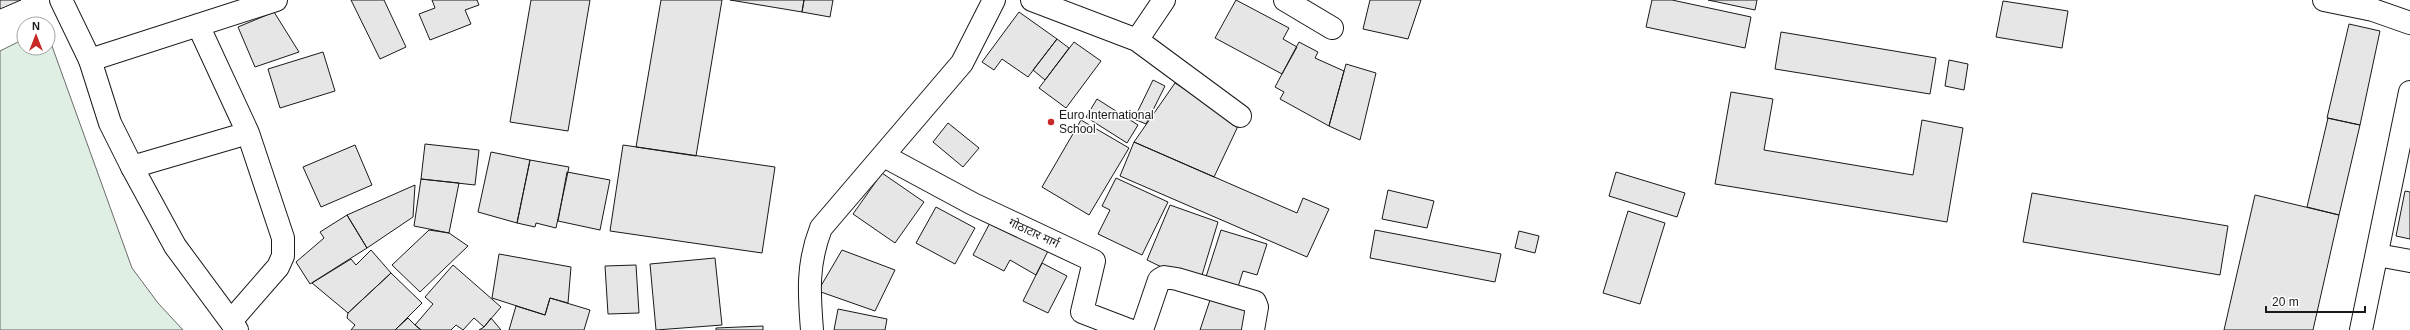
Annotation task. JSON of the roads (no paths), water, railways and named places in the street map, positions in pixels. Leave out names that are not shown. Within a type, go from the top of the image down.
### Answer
[{"type":"street","points":[[61,0],[90,60],[110,123],[132,167],[175,246],[234,326],[278,267],[282,256],[282,238],[248,132],[198,25]]},
{"type":"street","points":[[90,60],[276,0]]},
{"type":"street","points":[[812,330],[808,282],[812,250],[821,228],[962,63],[994,0]]},
{"type":"street","points":[[1032,0],[1137,40],[1240,116]]},
{"type":"street","points":[[1137,40],[1164,0]]},
{"type":"street","points":[[1285,0],[1332,28]]},
{"type":"street","points":[[2324,0],[2373,10],[2410,23]]},
{"type":"street","points":[[2361,330],[2378,255],[2410,92]]},
{"type":"street","points":[[132,167],[248,132]]},
{"type":"street","name":"गोठाटार मार्ग","points":[[884,156],[973,204],[1094,262],[1082,312],[1129,330]]},
{"type":"street","points":[[2378,255],[2410,261]]},
{"type":"street","points":[[1142,330],[1159,280],[1164,277],[1177,279],[1255,302],[1257,307],[1253,330]]},
{"type":"place","name":"Euro International School","points":[[1051,122]]}]
